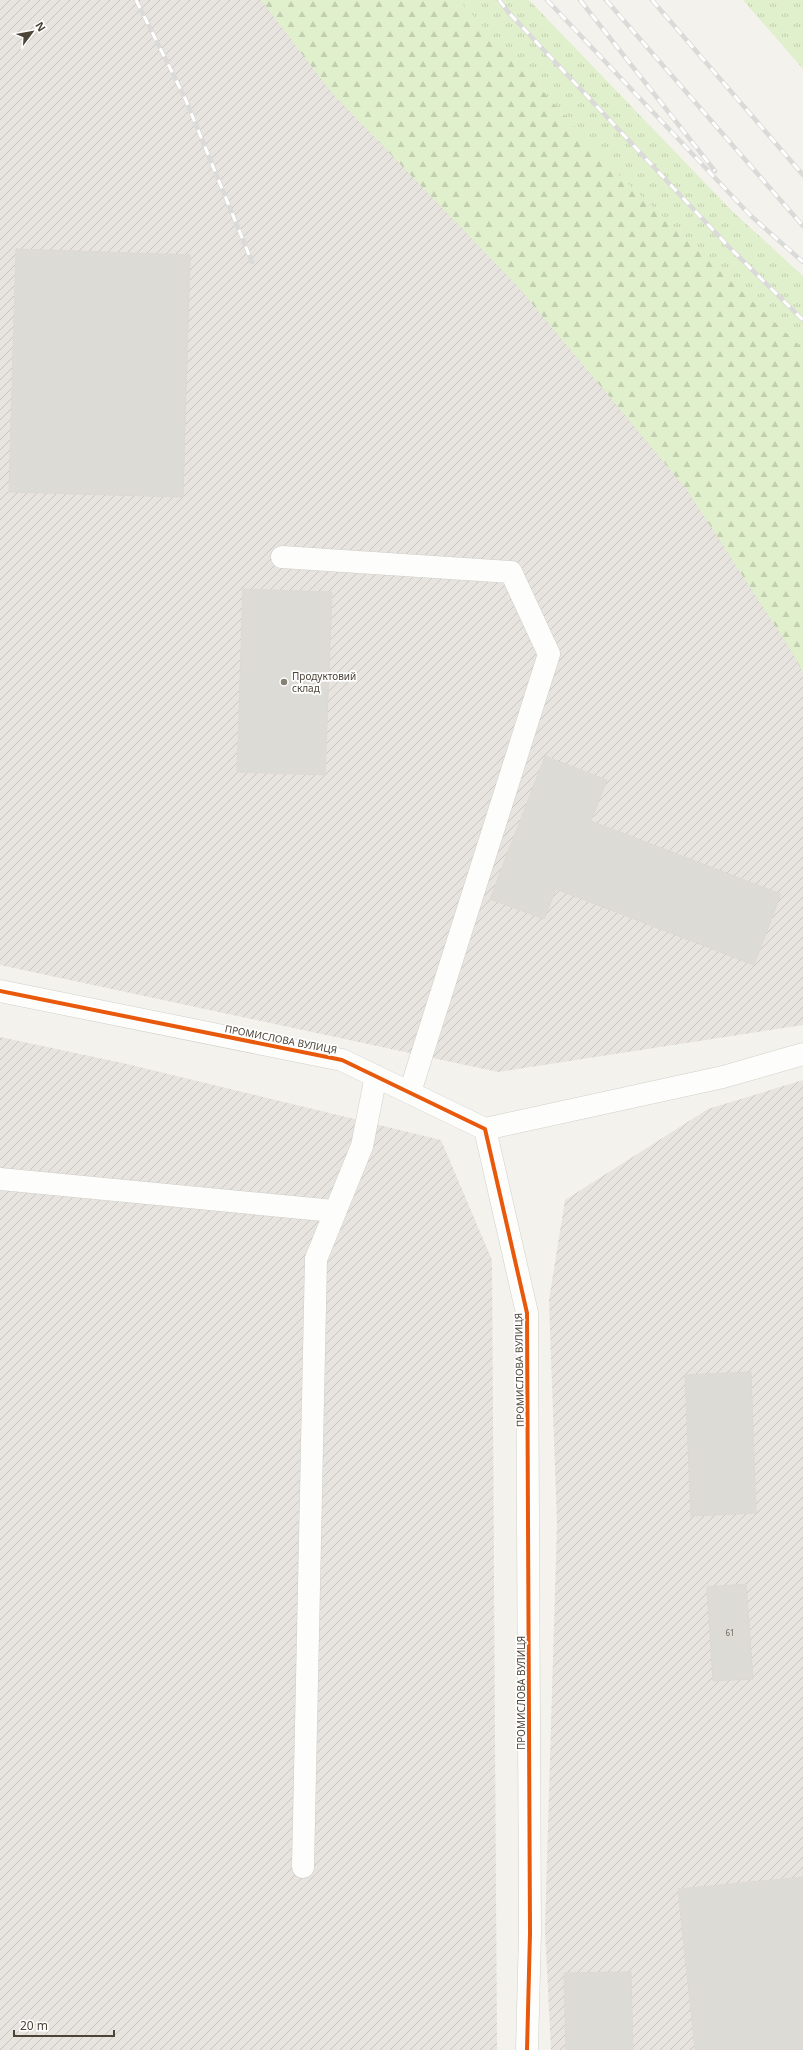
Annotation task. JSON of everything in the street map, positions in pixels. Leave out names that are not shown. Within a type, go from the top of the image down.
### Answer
[{"type":"street","points":[[282,557],[511,572],[549,654],[410,1092]]},
{"type":"street","name":"ПРОМИСЛОВА ВУЛИЦЯ","points":[[0,991],[342,1060],[485,1129],[527,1314],[530,1925],[527,2050]]},
{"type":"street","points":[[485,1129],[723,1077],[803,1054]]},
{"type":"street","points":[[303,1867],[316,1259],[334,1211],[362,1146],[376,1076]]},
{"type":"street","points":[[0,1179],[334,1211]]},
{"type":"shaded area","points":[[0,0],[411,0],[803,380],[803,1025],[498,1072],[0,965]]},
{"type":"shaded area","points":[[0,1037],[127,1064],[441,1140],[492,1260],[497,2050],[0,2050]]},
{"type":"shaded area","points":[[803,1080],[803,2050],[551,2050],[545,1929],[557,1524],[549,1300],[565,1200],[708,1109]]},
{"type":"green space","points":[[261,0],[459,0],[619,175],[803,349],[803,673],[792,652],[687,490],[519,288],[331,92]]},
{"type":"green space","points":[[411,0],[529,0],[732,211],[803,276],[803,380]]},
{"type":"green space","points":[[743,0],[803,0],[803,69]]},
{"type":"building","points":[[16,249],[190,255],[183,497],[9,492]]},
{"type":"building","name":"Продуктовий склад","points":[[243,589],[332,592],[325,775],[237,772]]},
{"type":"building","points":[[545,756],[607,780],[591,821],[781,894],[754,965],[556,889],[544,919],[490,899]]},
{"type":"building","points":[[751,1372],[756,1513],[691,1516],[685,1375]]},
{"type":"building","points":[[746,1584],[753,1679],[713,1681],[707,1587]]},
{"type":"building","points":[[803,1877],[803,2050],[695,2050],[678,1889]]},
{"type":"building","points":[[631,1972],[633,2050],[566,2050],[564,1973]]},
{"type":"railway","points":[[136,0],[185,98],[252,262]]},
{"type":"railway","points":[[499,0],[510,14],[729,247],[803,320]]},
{"type":"railway","points":[[547,0],[751,216],[803,262]]},
{"type":"railway","points":[[580,0],[715,171]]},
{"type":"railway","points":[[606,0],[803,226]]},
{"type":"railway","points":[[652,0],[803,175]]},
{"type":"cycle path","points":[[0,991],[342,1060],[485,1129],[527,1313],[530,1933],[527,2050]]},
{"type":"place","name":"Продуктовий склад","points":[[284,682]]}]
